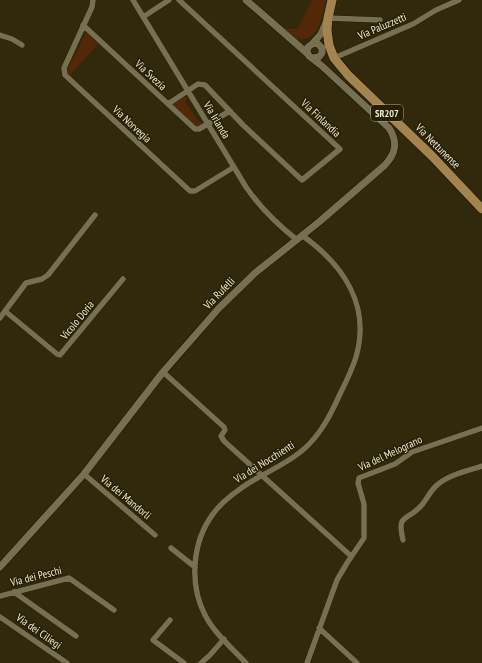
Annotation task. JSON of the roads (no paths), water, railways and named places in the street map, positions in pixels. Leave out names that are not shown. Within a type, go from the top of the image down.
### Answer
[{"type":"main road","name":"Via Nettunense","points":[[332,0],[324,50],[334,58],[348,75],[432,156],[482,209]]},
{"type":"street","points":[[84,25],[92,7],[92,0]]},
{"type":"street","name":"Via Irlanda","points":[[133,0],[207,124],[256,200],[278,224],[300,238]]},
{"type":"street","points":[[143,17],[170,0]]},
{"type":"street","name":"Via Finlandia","points":[[168,104],[198,84],[205,85],[302,180],[340,149],[179,0]]},
{"type":"street","points":[[246,0],[322,66]]},
{"type":"street","name":"Via Paluzzetti","points":[[334,58],[412,24],[434,11],[459,0]]},
{"type":"street","points":[[310,56],[308,47],[321,34],[328,18],[380,20]]},
{"type":"street","name":"Via Svezia","points":[[84,25],[195,129],[199,129],[207,124]]},
{"type":"street","name":"Via Norvegia","points":[[84,25],[64,68],[64,73],[66,76],[191,191],[196,190],[234,167]]},
{"type":"street","points":[[0,35],[12,39],[22,45]]},
{"type":"street","points":[[288,38],[301,42],[313,43],[324,50]]},
{"type":"street","points":[[310,56],[317,58],[324,50]]},
{"type":"street","points":[[322,66],[324,50]]},
{"type":"street","name":"Via Rufelli","points":[[0,567],[84,474],[163,372],[232,294],[385,165],[393,154],[395,146],[392,134],[386,126],[322,66]]},
{"type":"street","points":[[207,124],[230,111]]},
{"type":"street","points":[[0,318],[26,283],[42,279],[48,275],[95,215]]},
{"type":"street","name":"Via dei Nocchienti","points":[[246,663],[208,620],[202,609],[196,585],[195,567],[199,543],[212,516],[229,498],[261,475],[298,454],[317,435],[330,414],[348,378],[358,348],[359,320],[355,302],[347,281],[327,256],[300,238]]},
{"type":"street","name":"Vicolo Doria","points":[[5,311],[60,355],[123,279]]},
{"type":"street","points":[[163,372],[224,427],[225,430],[222,436],[223,440],[351,556]]},
{"type":"street","name":"Via del Melograno","points":[[307,663],[336,580],[351,556],[361,544],[365,535],[364,504],[358,483],[359,478],[395,464],[412,452],[482,428]]},
{"type":"street","points":[[403,540],[400,527],[402,521],[422,506],[434,488],[447,479],[482,466]]},
{"type":"street","name":"Via dei Mandorli","points":[[84,474],[155,534]]},
{"type":"street","points":[[171,548],[195,567]]},
{"type":"street","name":"Via dei Peschi","points":[[0,596],[69,578],[114,610]]},
{"type":"street","points":[[14,592],[76,636]]},
{"type":"street","name":"Via dei Ciliegi","points":[[0,616],[67,663]]},
{"type":"street","points":[[170,620],[153,640],[184,663]]},
{"type":"street","points":[[319,628],[356,663]]},
{"type":"street","points":[[201,663],[224,639]]}]
